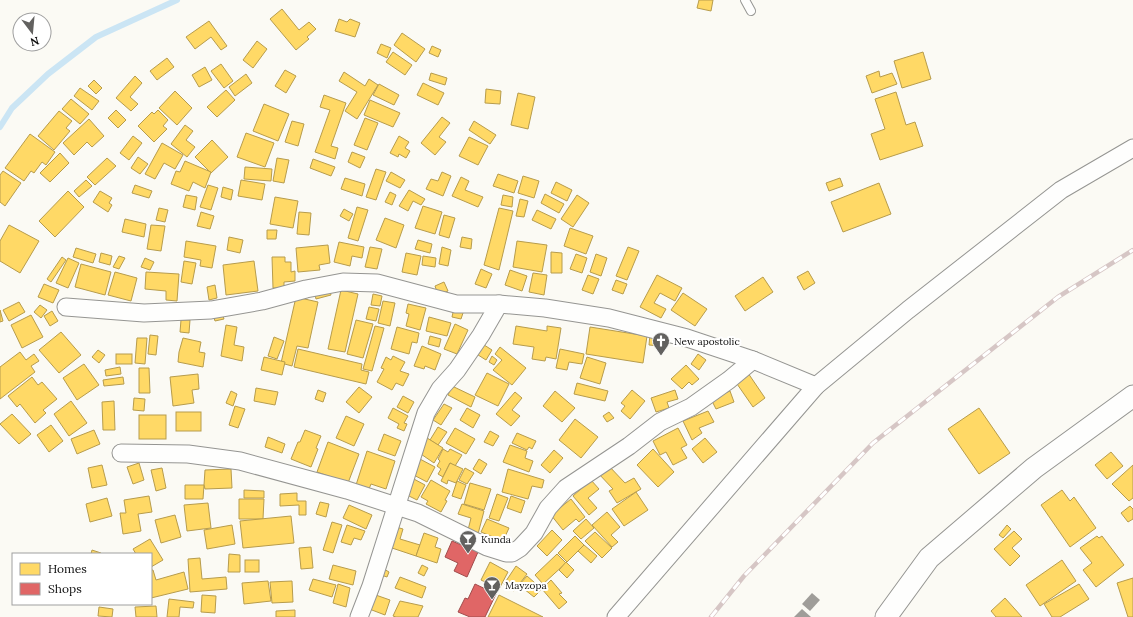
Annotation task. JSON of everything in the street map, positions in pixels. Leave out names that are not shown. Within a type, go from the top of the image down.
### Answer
[{"type":"street","points":[[616,617],[816,386],[908,310],[1061,190],[1133,148]]},
{"type":"street","points":[[66,307],[144,313],[211,310],[262,301],[306,289],[343,282],[377,284],[456,304],[498,304],[545,308],[609,318],[687,338],[753,360],[816,386]]},
{"type":"street","points":[[359,617],[371,586],[395,506],[426,413],[440,389],[457,370],[481,335],[498,304]]},
{"type":"street","points":[[121,453],[188,454],[240,461],[340,488],[418,513],[487,547],[506,553],[512,553],[520,548],[534,533],[548,508],[566,488],[629,446],[660,422],[691,407],[729,380],[753,360]]},
{"type":"street","points":[[886,617],[929,558],[1034,468],[1133,396]]},
{"type":"lane","points":[[745,0],[751,11]]},
{"type":"building: Homes","points":[[699,0],[713,0],[711,11],[697,8]]},
{"type":"building: Homes","points":[[282,9],[299,30],[309,22],[316,29],[307,37],[309,39],[296,50],[270,19]]},
{"type":"building: Homes","points":[[339,19],[347,22],[350,19],[360,23],[355,37],[335,31]]},
{"type":"building: Homes","points":[[209,21],[227,46],[221,50],[211,37],[195,49],[186,37]]},
{"type":"building: Homes","points":[[402,33],[425,49],[416,62],[394,45]]},
{"type":"building: Homes","points":[[257,41],[267,49],[253,68],[243,60]]},
{"type":"building: Homes","points":[[381,44],[391,48],[387,58],[377,53]]},
{"type":"building: Homes","points":[[432,46],[441,50],[438,57],[429,53]]},
{"type":"building: Homes","points":[[393,52],[412,65],[405,75],[386,62]]},
{"type":"building: Homes","points":[[923,52],[931,79],[902,88],[894,61]]},
{"type":"building: Homes","points":[[167,58],[174,67],[157,80],[150,71]]},
{"type":"building: Homes","points":[[221,64],[233,81],[224,88],[211,71]]},
{"type":"building: Homes","points":[[205,67],[212,80],[199,87],[192,75]]},
{"type":"building: Homes","points":[[285,70],[296,76],[286,93],[275,86]]},
{"type":"building: Homes","points":[[879,71],[880,77],[892,73],[897,84],[872,93],[866,76]]},
{"type":"building: Homes","points":[[344,72],[365,86],[369,79],[378,85],[357,119],[345,111],[357,92],[339,81]]},
{"type":"building: Homes","points":[[431,73],[447,78],[445,85],[429,80]]},
{"type":"building: Homes","points":[[246,74],[252,83],[235,96],[229,87]]},
{"type":"building: Homes","points":[[135,76],[142,83],[130,97],[138,104],[131,111],[116,98]]},
{"type":"building: Homes","points":[[94,80],[102,88],[96,94],[88,86]]},
{"type":"building: Homes","points":[[423,83],[444,93],[438,105],[417,95]]},
{"type":"building: Homes","points":[[379,84],[399,95],[394,105],[373,95]]},
{"type":"building: Homes","points":[[80,88],[99,101],[92,110],[74,96]]},
{"type":"building: Homes","points":[[486,89],[501,91],[500,104],[485,103]]},
{"type":"building: Homes","points":[[226,90],[235,100],[217,117],[207,107]]},
{"type":"building: Homes","points":[[175,91],[192,108],[177,125],[159,108]]},
{"type":"building: Homes","points":[[896,92],[906,125],[915,122],[923,146],[880,160],[871,134],[885,129],[875,99]]},
{"type":"building: Homes","points":[[518,93],[535,97],[528,129],[511,125]]},
{"type":"building: Homes","points":[[324,95],[346,103],[331,146],[338,148],[335,159],[315,152],[330,110],[320,107]]},
{"type":"building: Homes","points":[[71,99],[89,114],[80,124],[62,109]]},
{"type":"building: Homes","points":[[370,100],[400,113],[393,127],[364,115]]},
{"type":"building: Homes","points":[[264,104],[289,114],[278,141],[253,131]]},
{"type":"building: Homes","points":[[116,110],[126,120],[118,128],[108,118]]},
{"type":"building: Homes","points":[[158,110],[168,120],[163,126],[167,129],[154,142],[138,126],[152,112],[154,114]]},
{"type":"building: Homes","points":[[59,111],[72,121],[66,128],[70,131],[54,150],[38,136]]},
{"type":"building: Homes","points":[[442,117],[450,123],[439,137],[446,142],[435,155],[421,143]]},
{"type":"building: Homes","points":[[365,118],[378,123],[367,150],[354,145]]},
{"type":"building: Homes","points":[[89,119],[104,136],[92,147],[87,142],[74,155],[63,143]]},
{"type":"building: Homes","points":[[292,121],[304,124],[298,146],[285,142]]},
{"type":"building: Homes","points":[[474,121],[496,135],[490,144],[469,130]]},
{"type":"building: Homes","points":[[185,125],[193,131],[186,140],[195,147],[187,157],[171,144]]},
{"type":"building: Homes","points":[[246,133],[274,143],[265,167],[237,157]]},
{"type":"building: Homes","points":[[30,134],[55,152],[46,165],[42,162],[34,173],[31,171],[24,181],[5,168]]},
{"type":"building: Homes","points":[[133,136],[142,143],[129,160],[120,153]]},
{"type":"building: Homes","points":[[399,136],[409,142],[405,148],[410,151],[406,158],[399,154],[398,157],[390,153]]},
{"type":"building: Homes","points":[[469,137],[488,146],[478,165],[459,156]]},
{"type":"building: Homes","points":[[212,140],[228,157],[211,173],[195,157]]},
{"type":"building: Homes","points":[[162,143],[183,155],[175,169],[164,163],[155,179],[145,174]]},
{"type":"building: Homes","points":[[352,152],[365,157],[360,168],[348,162]]},
{"type":"building: Homes","points":[[60,153],[69,163],[50,182],[40,173]]},
{"type":"building: Homes","points":[[138,157],[148,164],[140,174],[131,168]]},
{"type":"building: Homes","points":[[107,158],[116,166],[95,185],[87,177]]},
{"type":"building: Homes","points":[[277,158],[289,160],[284,183],[273,181]]},
{"type":"building: Homes","points":[[313,159],[335,167],[331,176],[310,168]]},
{"type":"building: Homes","points":[[185,161],[211,172],[205,188],[193,182],[189,191],[171,184],[176,171],[180,172]]},
{"type":"building: Homes","points":[[245,167],[272,169],[271,181],[244,179]]},
{"type":"building: Homes","points":[[376,169],[386,172],[376,200],[366,197]]},
{"type":"building: Homes","points":[[3,171],[21,183],[5,206],[0,202],[0,175]]},
{"type":"building: Homes","points":[[391,172],[405,180],[400,188],[386,181]]},
{"type":"building: Homes","points":[[442,172],[451,176],[443,196],[426,189],[431,179],[438,181]]},
{"type":"building: Homes","points":[[498,174],[518,181],[514,193],[493,186]]},
{"type":"building: Homes","points":[[523,176],[539,181],[534,198],[518,193]]},
{"type":"building: Homes","points":[[461,177],[469,181],[465,190],[483,197],[478,207],[452,196]]},
{"type":"building: Homes","points":[[345,178],[365,184],[362,196],[341,189]]},
{"type":"building: Homes","points":[[840,178],[843,186],[829,191],[826,183]]},
{"type":"building: Homes","points":[[86,180],[92,186],[79,197],[74,191]]},
{"type":"building: Homes","points":[[241,180],[265,184],[262,200],[238,196]]},
{"type":"building: Homes","points":[[556,182],[572,190],[567,201],[551,193]]},
{"type":"building: Homes","points":[[879,183],[891,214],[843,232],[831,202]]},
{"type":"building: Homes","points":[[135,185],[152,191],[149,198],[132,193]]},
{"type":"building: Homes","points":[[208,185],[218,188],[211,210],[200,207]]},
{"type":"building: Homes","points":[[223,187],[233,190],[231,200],[221,197]]},
{"type":"building: Homes","points":[[409,190],[425,199],[421,205],[413,201],[408,211],[399,206]]},
{"type":"building: Homes","points":[[68,191],[84,207],[55,237],[39,221]]},
{"type":"building: Homes","points":[[100,191],[112,198],[109,203],[112,205],[108,212],[93,202]]},
{"type":"building: Homes","points":[[390,192],[396,195],[392,205],[385,202]]},
{"type":"building: Homes","points":[[545,194],[564,204],[559,213],[541,203]]},
{"type":"building: Homes","points":[[186,195],[197,197],[195,210],[183,207]]},
{"type":"building: Homes","points":[[503,195],[513,197],[512,207],[501,205]]},
{"type":"building: Homes","points":[[577,195],[589,203],[573,227],[561,219]]},
{"type":"building: Homes","points":[[275,197],[298,201],[293,228],[270,224]]},
{"type":"building: Homes","points":[[520,199],[528,201],[524,217],[516,216]]},
{"type":"building: Homes","points":[[423,206],[442,212],[435,234],[415,228]]},
{"type":"building: Homes","points":[[357,207],[368,210],[358,241],[348,238]]},
{"type":"building: Homes","points":[[159,208],[168,210],[165,222],[156,220]]},
{"type":"building: Homes","points":[[499,208],[513,211],[499,270],[484,265]]},
{"type":"building: Homes","points":[[344,209],[353,214],[349,221],[340,216]]},
{"type":"building: Homes","points":[[537,210],[556,219],[551,229],[532,220]]},
{"type":"building: Homes","points":[[201,212],[214,216],[210,229],[197,226]]},
{"type":"building: Homes","points":[[299,212],[311,213],[309,235],[297,234]]},
{"type":"building: Homes","points":[[444,215],[455,218],[449,238],[439,235]]},
{"type":"building: Homes","points":[[385,218],[404,225],[396,248],[376,240]]},
{"type":"building: Homes","points":[[125,219],[146,224],[144,237],[122,232]]},
{"type":"building: Homes","points":[[9,225],[39,241],[20,273],[0,261],[0,241]]},
{"type":"building: Homes","points":[[151,225],[165,226],[161,251],[147,249]]},
{"type":"building: Homes","points":[[570,228],[593,236],[586,254],[564,246]]},
{"type":"building: Homes","points":[[267,230],[277,230],[276,239],[267,239]]},
{"type":"building: Homes","points":[[229,237],[243,240],[240,253],[227,250]]},
{"type":"building: Homes","points":[[462,237],[472,239],[471,249],[460,247]]},
{"type":"building: Homes","points":[[418,240],[432,244],[430,253],[415,249]]},
{"type":"building: Homes","points":[[186,241],[216,246],[212,268],[200,266],[201,260],[184,257]]},
{"type":"building: Homes","points":[[517,241],[547,245],[542,272],[513,267]]},
{"type":"building: Homes","points":[[339,242],[364,247],[362,258],[352,256],[350,266],[334,262]]},
{"type":"building: Homes","points":[[328,245],[330,263],[319,265],[320,270],[298,272],[296,248]]},
{"type":"building: Homes","points":[[370,247],[382,249],[377,269],[365,267]]},
{"type":"building: Homes","points":[[442,247],[451,250],[448,266],[439,264]]},
{"type":"building: Homes","points":[[628,247],[639,251],[627,280],[616,276]]},
{"type":"building: Homes","points":[[76,248],[96,254],[93,263],[73,257]]},
{"type":"building: Homes","points":[[551,252],[562,253],[562,273],[551,273]]},
{"type":"building: Homes","points":[[101,253],[112,256],[110,265],[99,262]]},
{"type":"building: Homes","points":[[406,253],[421,256],[417,275],[402,272]]},
{"type":"building: Homes","points":[[576,254],[587,258],[582,273],[570,269]]},
{"type":"building: Homes","points":[[596,254],[607,258],[601,276],[590,272]]},
{"type":"building: Homes","points":[[119,256],[125,258],[119,269],[113,267]]},
{"type":"building: Homes","points":[[423,256],[436,258],[435,267],[422,265]]},
{"type":"building: Homes","points":[[62,257],[66,260],[51,282],[47,279]]},
{"type":"building: Homes","points":[[272,257],[285,257],[285,262],[291,262],[291,272],[295,271],[295,281],[284,282],[284,288],[273,288]]},
{"type":"building: Homes","points":[[68,258],[79,263],[68,288],[56,283]]},
{"type":"building: Homes","points":[[145,258],[154,262],[150,270],[141,267]]},
{"type":"building: Homes","points":[[184,261],[196,263],[192,284],[181,282]]},
{"type":"building: Homes","points":[[254,261],[258,291],[226,295],[223,265]]},
{"type":"building: Homes","points":[[81,264],[111,272],[105,295],[75,287]]},
{"type":"building: Homes","points":[[481,269],[492,274],[486,288],[475,284]]},
{"type":"building: Homes","points":[[510,270],[527,276],[522,291],[505,285]]},
{"type":"building: Homes","points":[[808,271],[815,283],[804,290],[797,277]]},
{"type":"building: Homes","points":[[115,272],[137,278],[131,301],[108,295]]},
{"type":"building: Homes","points":[[146,272],[179,274],[177,301],[166,300],[166,291],[145,289]]},
{"type":"building: Homes","points":[[533,273],[547,275],[544,295],[529,292]]},
{"type":"building: Homes","points":[[588,275],[599,279],[593,294],[582,290]]},
{"type":"building: Homes","points":[[657,275],[682,288],[675,301],[660,293],[654,303],[666,309],[661,318],[640,307]]},
{"type":"building: Homes","points":[[763,277],[773,292],[745,311],[735,296]]},
{"type":"building: Homes","points":[[616,280],[627,284],[623,294],[612,290]]},
{"type":"building: Homes","points":[[444,282],[448,291],[438,295],[435,286]]},
{"type":"building: Homes","points":[[44,284],[59,290],[53,303],[38,297]]},
{"type":"building: Homes","points":[[215,285],[217,298],[209,300],[207,287]]},
{"type":"building: Homes","points":[[341,290],[358,294],[345,352],[328,349]]},
{"type":"building: Homes","points":[[330,291],[331,295],[316,299],[315,295]]},
{"type":"building: Homes","points":[[683,293],[707,309],[695,326],[671,310]]},
{"type":"building: Homes","points":[[373,294],[382,296],[380,306],[371,305]]},
{"type":"building: Homes","points":[[296,297],[318,302],[308,348],[297,346],[292,366],[281,363]]},
{"type":"building: Homes","points":[[383,301],[395,303],[390,326],[378,323]]},
{"type":"building: Homes","points":[[19,302],[25,312],[9,321],[3,310]]},
{"type":"building: Homes","points":[[408,304],[426,308],[420,330],[406,326],[409,314],[406,313]]},
{"type":"building: Homes","points":[[40,305],[47,310],[41,318],[34,312]]},
{"type":"building: Homes","points":[[369,307],[379,309],[376,321],[366,319]]},
{"type":"building: Homes","points":[[454,308],[464,310],[461,319],[452,317]]},
{"type":"building: Homes","points":[[0,310],[3,321],[0,322]]},
{"type":"building: Homes","points":[[52,311],[58,321],[50,326],[44,316]]},
{"type":"building: Homes","points":[[222,313],[224,319],[215,321],[213,315]]},
{"type":"building: Homes","points":[[31,315],[43,337],[22,348],[11,325]]},
{"type":"building: Homes","points":[[429,317],[451,323],[447,336],[426,331]]},
{"type":"building: Homes","points":[[181,320],[190,320],[189,333],[180,332]]},
{"type":"building: Homes","points":[[356,320],[373,324],[363,358],[347,354]]},
{"type":"building: Homes","points":[[455,324],[468,330],[457,354],[444,349]]},
{"type":"building: Homes","points":[[226,325],[237,327],[234,345],[244,347],[242,361],[221,356]]},
{"type":"building: Homes","points":[[375,326],[384,328],[372,371],[363,369]]},
{"type":"building: Homes","points":[[516,326],[547,331],[547,326],[561,328],[556,359],[546,357],[545,361],[532,359],[534,347],[513,344]]},
{"type":"building: Homes","points":[[397,327],[419,333],[417,343],[412,342],[409,354],[391,349]]},
{"type":"building: Homes","points":[[590,327],[647,336],[643,363],[586,354]]},
{"type":"building: Homes","points":[[61,332],[81,355],[59,373],[39,350]]},
{"type":"building: Homes","points":[[650,334],[661,334],[660,346],[649,345]]},
{"type":"building: Homes","points":[[150,335],[158,336],[156,355],[148,354]]},
{"type":"building: Homes","points":[[430,336],[441,339],[439,347],[428,344]]},
{"type":"building: Homes","points":[[274,337],[284,341],[277,359],[268,356]]},
{"type":"building: Homes","points":[[137,338],[147,338],[145,364],[135,363]]},
{"type":"building: Homes","points":[[183,338],[201,342],[199,352],[205,353],[203,367],[178,362]]},
{"type":"building: Homes","points":[[481,343],[492,350],[486,360],[475,353]]},
{"type":"building: Homes","points":[[422,346],[441,354],[435,370],[425,366],[424,369],[414,366]]},
{"type":"building: Homes","points":[[500,347],[526,368],[512,385],[493,370],[502,360],[495,354]]},
{"type":"building: Homes","points":[[298,349],[362,364],[361,370],[369,372],[366,384],[294,367]]},
{"type":"building: Homes","points":[[560,349],[584,354],[582,364],[569,362],[567,370],[556,368]]},
{"type":"building: Homes","points":[[98,350],[105,355],[99,363],[92,357]]},
{"type":"building: Homes","points":[[20,352],[26,360],[34,354],[39,361],[31,366],[35,372],[0,399],[0,367]]},
{"type":"building: Homes","points":[[116,354],[132,354],[132,364],[116,364]]},
{"type":"building: Homes","points":[[698,354],[706,360],[699,370],[691,364]]},
{"type":"building: Homes","points":[[393,356],[405,362],[400,371],[409,374],[403,386],[396,383],[392,390],[377,382],[384,369],[381,368],[386,357],[391,360]]},
{"type":"building: Homes","points":[[492,356],[497,360],[494,365],[489,362]]},
{"type":"building: Homes","points":[[264,357],[285,362],[282,375],[261,370]]},
{"type":"building: Homes","points":[[587,357],[606,363],[600,384],[580,378]]},
{"type":"building: Homes","points":[[84,364],[99,385],[77,400],[63,378]]},
{"type":"building: Homes","points":[[686,365],[699,379],[692,385],[689,382],[682,389],[671,379]]},
{"type":"building: Homes","points":[[120,367],[121,374],[106,376],[105,370]]},
{"type":"building: Homes","points":[[139,368],[149,368],[150,393],[139,393]]},
{"type":"building: Homes","points":[[487,373],[509,384],[498,406],[475,395]]},
{"type":"building: Homes","points":[[748,373],[765,398],[753,407],[735,381]]},
{"type":"building: Homes","points":[[198,374],[199,389],[192,390],[194,403],[173,406],[170,377]]},
{"type":"building: Homes","points":[[32,377],[38,385],[42,382],[57,399],[43,410],[46,413],[35,423],[20,404],[17,407],[8,396]]},
{"type":"building: Homes","points":[[123,377],[124,384],[104,386],[103,380]]},
{"type":"building: Homes","points":[[577,383],[608,391],[605,401],[574,394]]},
{"type":"building: Homes","points":[[452,386],[475,397],[471,407],[448,395]]},
{"type":"building: Homes","points":[[359,387],[372,397],[359,413],[346,402]]},
{"type":"building: Homes","points":[[256,388],[278,392],[275,405],[254,401]]},
{"type":"building: Homes","points":[[318,390],[326,393],[323,402],[315,399]]},
{"type":"building: Homes","points":[[632,390],[645,401],[630,419],[621,411],[625,406],[621,403]]},
{"type":"building: Homes","points":[[675,390],[678,399],[667,402],[669,408],[656,412],[651,398]]},
{"type":"building: Homes","points":[[231,391],[237,394],[233,406],[226,403]]},
{"type":"building: Homes","points":[[555,391],[575,408],[562,422],[543,406]]},
{"type":"building: Homes","points":[[730,391],[734,402],[716,409],[711,399]]},
{"type":"building: Homes","points":[[515,392],[522,398],[512,410],[520,416],[511,426],[496,414]]},
{"type":"building: Homes","points":[[403,396],[414,402],[408,413],[397,407]]},
{"type":"building: Homes","points":[[134,398],[145,399],[144,411],[133,410]]},
{"type":"building: Homes","points":[[71,401],[87,423],[69,436],[54,414]]},
{"type":"building: Homes","points":[[114,401],[115,430],[103,430],[102,402]]},
{"type":"building: Homes","points":[[444,404],[452,408],[441,425],[433,420]]},
{"type":"building: Homes","points":[[235,406],[245,409],[238,428],[229,425]]},
{"type":"building: Homes","points":[[393,408],[408,416],[404,423],[407,424],[404,431],[397,428],[399,424],[388,418]]},
{"type":"building: Homes","points":[[467,408],[480,415],[473,428],[460,420]]},
{"type":"building: Homes","points":[[979,408],[1010,453],[979,474],[948,429]]},
{"type":"building: Homes","points":[[708,411],[714,422],[699,428],[702,433],[692,440],[683,421]]},
{"type":"building: Homes","points":[[176,412],[201,412],[201,431],[176,431]]},
{"type":"building: Homes","points":[[609,412],[614,418],[607,422],[603,416]]},
{"type":"building: Homes","points":[[12,414],[31,434],[19,444],[0,424]]},
{"type":"building: Homes","points":[[139,415],[166,415],[166,439],[139,439]]},
{"type":"building: Homes","points":[[346,416],[364,424],[354,446],[336,438]]},
{"type":"building: Homes","points":[[575,419],[598,437],[581,458],[559,440]]},
{"type":"building: Homes","points":[[51,425],[63,441],[49,452],[37,435]]},
{"type":"building: Homes","points":[[438,427],[447,432],[438,445],[430,440]]},
{"type":"building: Homes","points":[[455,428],[475,439],[466,454],[446,443]]},
{"type":"building: Homes","points":[[678,428],[687,445],[681,448],[687,458],[673,465],[666,452],[660,455],[653,441]]},
{"type":"building: Homes","points":[[94,430],[100,444],[77,454],[71,439]]},
{"type":"building: Homes","points":[[305,430],[321,436],[311,467],[291,459]]},
{"type":"building: Homes","points":[[490,431],[499,436],[493,446],[484,442]]},
{"type":"building: Homes","points":[[517,433],[536,441],[532,449],[529,447],[527,450],[512,443]]},
{"type":"building: Homes","points":[[384,434],[401,441],[395,456],[378,450]]},
{"type":"building: Homes","points":[[424,436],[443,448],[434,463],[415,450]]},
{"type":"building: Homes","points":[[268,437],[285,444],[282,453],[265,447]]},
{"type":"building: Homes","points":[[705,438],[717,452],[703,463],[692,449]]},
{"type":"building: Homes","points":[[328,442],[359,454],[348,483],[317,472]]},
{"type":"building: Homes","points":[[510,445],[527,451],[525,458],[533,461],[529,472],[503,462]]},
{"type":"building: Homes","points":[[443,449],[448,452],[450,449],[462,455],[455,466],[450,463],[443,477],[438,474],[441,469],[437,466],[440,461],[438,459]]},
{"type":"building: Homes","points":[[653,449],[674,472],[658,487],[637,465]]},
{"type":"building: Homes","points":[[554,450],[563,458],[550,473],[541,465]]},
{"type":"building: Homes","points":[[367,451],[395,461],[386,489],[371,484],[369,489],[356,485]]},
{"type":"building: Homes","points":[[1111,452],[1123,466],[1107,479],[1095,465]]},
{"type":"building: Homes","points":[[418,458],[435,467],[427,482],[410,473]]},
{"type":"building: Homes","points":[[479,459],[487,464],[481,474],[473,469]]},
{"type":"building: Homes","points":[[139,463],[144,480],[133,484],[127,467]]},
{"type":"building: Homes","points":[[450,463],[463,469],[456,483],[448,480],[447,484],[441,481]]},
{"type":"building: Homes","points":[[102,465],[107,485],[92,488],[88,468]]},
{"type":"building: Homes","points":[[608,465],[625,483],[634,478],[641,489],[617,503],[609,491],[613,489],[598,473]]},
{"type":"building: Homes","points":[[1133,465],[1133,498],[1129,501],[1112,484]]},
{"type":"building: Homes","points":[[162,468],[166,488],[156,491],[151,470]]},
{"type":"building: Homes","points":[[465,468],[474,473],[467,484],[459,480]]},
{"type":"building: Homes","points":[[231,469],[232,488],[205,489],[205,470]]},
{"type":"building: Homes","points":[[508,469],[544,480],[542,488],[532,486],[528,499],[502,492]]},
{"type":"building: Homes","points":[[412,478],[425,485],[417,500],[403,493]]},
{"type":"building: Homes","points":[[431,480],[450,491],[441,512],[426,504],[428,501],[421,497]]},
{"type":"building: Homes","points":[[591,480],[599,489],[588,498],[597,508],[589,515],[573,496]]},
{"type":"building: Homes","points":[[457,481],[466,485],[461,499],[452,496]]},
{"type":"building: Homes","points":[[470,483],[491,489],[484,510],[464,504]]},
{"type":"building: Homes","points":[[185,485],[204,485],[203,499],[185,499]]},
{"type":"building: Homes","points":[[244,490],[264,491],[264,498],[244,498]]},
{"type":"building: Homes","points":[[1062,490],[1070,501],[1074,497],[1096,528],[1070,547],[1041,505]]},
{"type":"building: Homes","points":[[636,492],[648,510],[624,526],[612,509]]},
{"type":"building: Homes","points":[[297,493],[297,501],[306,501],[306,515],[299,515],[299,505],[280,506],[280,494]]},
{"type":"building: Homes","points":[[497,494],[508,498],[499,521],[489,518]]},
{"type":"building: Homes","points":[[149,496],[152,512],[138,514],[141,531],[123,534],[120,513],[126,513],[124,500]]},
{"type":"building: Homes","points":[[511,496],[525,501],[521,513],[507,508]]},
{"type":"building: Homes","points":[[107,498],[112,516],[90,522],[86,504]]},
{"type":"building: Homes","points":[[239,499],[264,499],[263,519],[239,519]]},
{"type":"building: Homes","points":[[571,499],[585,517],[579,522],[576,519],[563,530],[551,515]]},
{"type":"building: Homes","points":[[320,502],[329,504],[326,517],[316,514]]},
{"type":"building: Homes","points":[[208,503],[211,528],[187,531],[184,505]]},
{"type":"building: Homes","points":[[462,504],[484,511],[478,534],[468,530],[471,518],[458,514]]},
{"type":"building: Homes","points":[[349,505],[372,515],[366,529],[343,518]]},
{"type":"building: Homes","points":[[1130,506],[1133,509],[1133,519],[1128,522],[1121,513]]},
{"type":"building: Homes","points":[[607,512],[620,527],[611,535],[618,542],[612,547],[592,525]]},
{"type":"building: Homes","points":[[175,515],[181,537],[161,543],[155,520]]},
{"type":"building: Homes","points":[[291,516],[294,543],[243,548],[240,521]]},
{"type":"building: Homes","points":[[487,519],[509,528],[503,541],[481,532]]},
{"type":"building: Homes","points":[[586,519],[594,528],[581,539],[573,531]]},
{"type":"building: Homes","points":[[332,522],[342,525],[333,553],[323,550]]},
{"type":"building: Homes","points":[[232,525],[235,544],[207,549],[204,530]]},
{"type":"building: Homes","points":[[347,525],[365,531],[361,540],[354,538],[351,545],[341,542]]},
{"type":"building: Homes","points":[[1007,525],[1011,529],[1003,538],[999,535]]},
{"type":"building: Homes","points":[[396,527],[403,529],[400,539],[420,545],[416,556],[389,547]]},
{"type":"building: Homes","points":[[552,530],[562,540],[547,556],[537,546]]},
{"type":"building: Homes","points":[[1014,531],[1022,539],[1012,548],[1020,556],[1010,566],[994,549]]},
{"type":"building: Homes","points":[[595,532],[612,548],[602,558],[585,541]]},
{"type":"building: Homes","points":[[424,533],[438,538],[435,547],[441,549],[437,563],[416,556]]},
{"type":"building: Homes","points":[[575,536],[584,545],[567,562],[558,553]]},
{"type":"building: Homes","points":[[1097,536],[1099,538],[1102,536],[1124,565],[1096,587],[1083,570],[1092,563],[1080,548]]},
{"type":"building: Homes","points":[[150,539],[163,560],[152,566],[152,553],[135,553],[133,549]]},
{"type":"building: Homes","points":[[584,545],[597,556],[591,563],[578,551]]},
{"type":"building: Homes","points":[[311,547],[313,568],[301,569],[299,548]]},
{"type":"building: Homes","points":[[92,550],[101,553],[91,553]]},
{"type":"building: Homes","points":[[229,554],[240,555],[240,572],[228,572]]},
{"type":"building: Homes","points":[[557,554],[566,563],[543,584],[535,575]]},
{"type":"building: Homes","points":[[200,558],[202,579],[226,577],[227,589],[190,592],[188,559]]},
{"type":"building: Homes","points":[[245,560],[259,560],[259,572],[245,572]]},
{"type":"building: Homes","points":[[1062,560],[1076,581],[1040,606],[1026,585]]},
{"type":"building: Homes","points":[[490,562],[508,572],[499,589],[481,580]]},
{"type":"building: Homes","points":[[566,562],[574,570],[567,578],[559,570]]},
{"type":"building: Homes","points":[[333,565],[356,571],[353,585],[329,579]]},
{"type":"building: Homes","points":[[422,565],[428,568],[424,576],[418,573]]},
{"type":"building: Homes","points":[[516,566],[527,574],[514,591],[504,584]]},
{"type":"building: Homes","points":[[384,569],[389,572],[387,577],[381,575]]},
{"type":"building: Homes","points":[[152,570],[156,580],[184,572],[188,589],[152,598]]},
{"type":"building: Homes","points":[[527,576],[542,589],[534,597],[519,585]]},
{"type":"building: Homes","points":[[400,577],[426,587],[422,598],[395,588]]},
{"type":"building: Homes","points":[[1133,578],[1133,617],[1128,617],[1117,583]]},
{"type":"building: Homes","points":[[313,579],[336,585],[332,597],[309,590]]},
{"type":"building: Homes","points":[[551,580],[562,593],[559,594],[567,602],[559,609],[542,589]]},
{"type":"building: Homes","points":[[268,581],[271,601],[244,604],[242,583]]},
{"type":"building: Homes","points":[[292,581],[293,602],[272,603],[270,582]]},
{"type":"building: Homes","points":[[338,584],[350,588],[346,607],[333,603]]},
{"type":"building: Homes","points":[[1079,584],[1089,599],[1060,617],[1052,617],[1044,604]]},
{"type":"building: Homes","points":[[370,593],[390,600],[385,615],[364,607]]},
{"type":"building: Homes","points":[[202,595],[216,596],[215,613],[201,612]]},
{"type":"building: Homes","points":[[499,595],[543,617],[488,617]]},
{"type":"building: Homes","points":[[1005,598],[1022,617],[996,617],[991,611]]},
{"type":"building: Homes","points":[[169,599],[194,602],[193,608],[180,607],[179,617],[167,617]]},
{"type":"building: Homes","points":[[400,601],[423,606],[418,617],[393,616]]},
{"type":"building: Homes","points":[[156,606],[157,617],[136,617],[135,607]]},
{"type":"building: Homes","points":[[99,607],[113,609],[112,617],[98,616]]},
{"type":"building: Homes","points":[[295,610],[295,617],[276,617],[276,611]]},
{"type":"building: Shops","points":[[452,541],[478,552],[467,577],[454,571],[458,563],[445,557]]},
{"type":"building: Shops","points":[[475,584],[496,594],[485,617],[470,617],[458,612],[465,598],[468,599]]},
{"type":"building: Other","points":[[812,593],[820,600],[810,611],[802,604]]},
{"type":"building: Other","points":[[802,609],[811,617],[794,617]]},
{"type":"waterway","points":[[0,127],[12,108],[48,74],[96,37],[177,0]]},
{"type":"railway","points":[[711,617],[744,576],[873,443],[1058,297],[1133,250]]},
{"type":"place","name":"New apostolic","points":[[661,356]]},
{"type":"place","name":"Kunda","points":[[468,554]]},
{"type":"place","name":"Mayzopa","points":[[492,600]]}]
